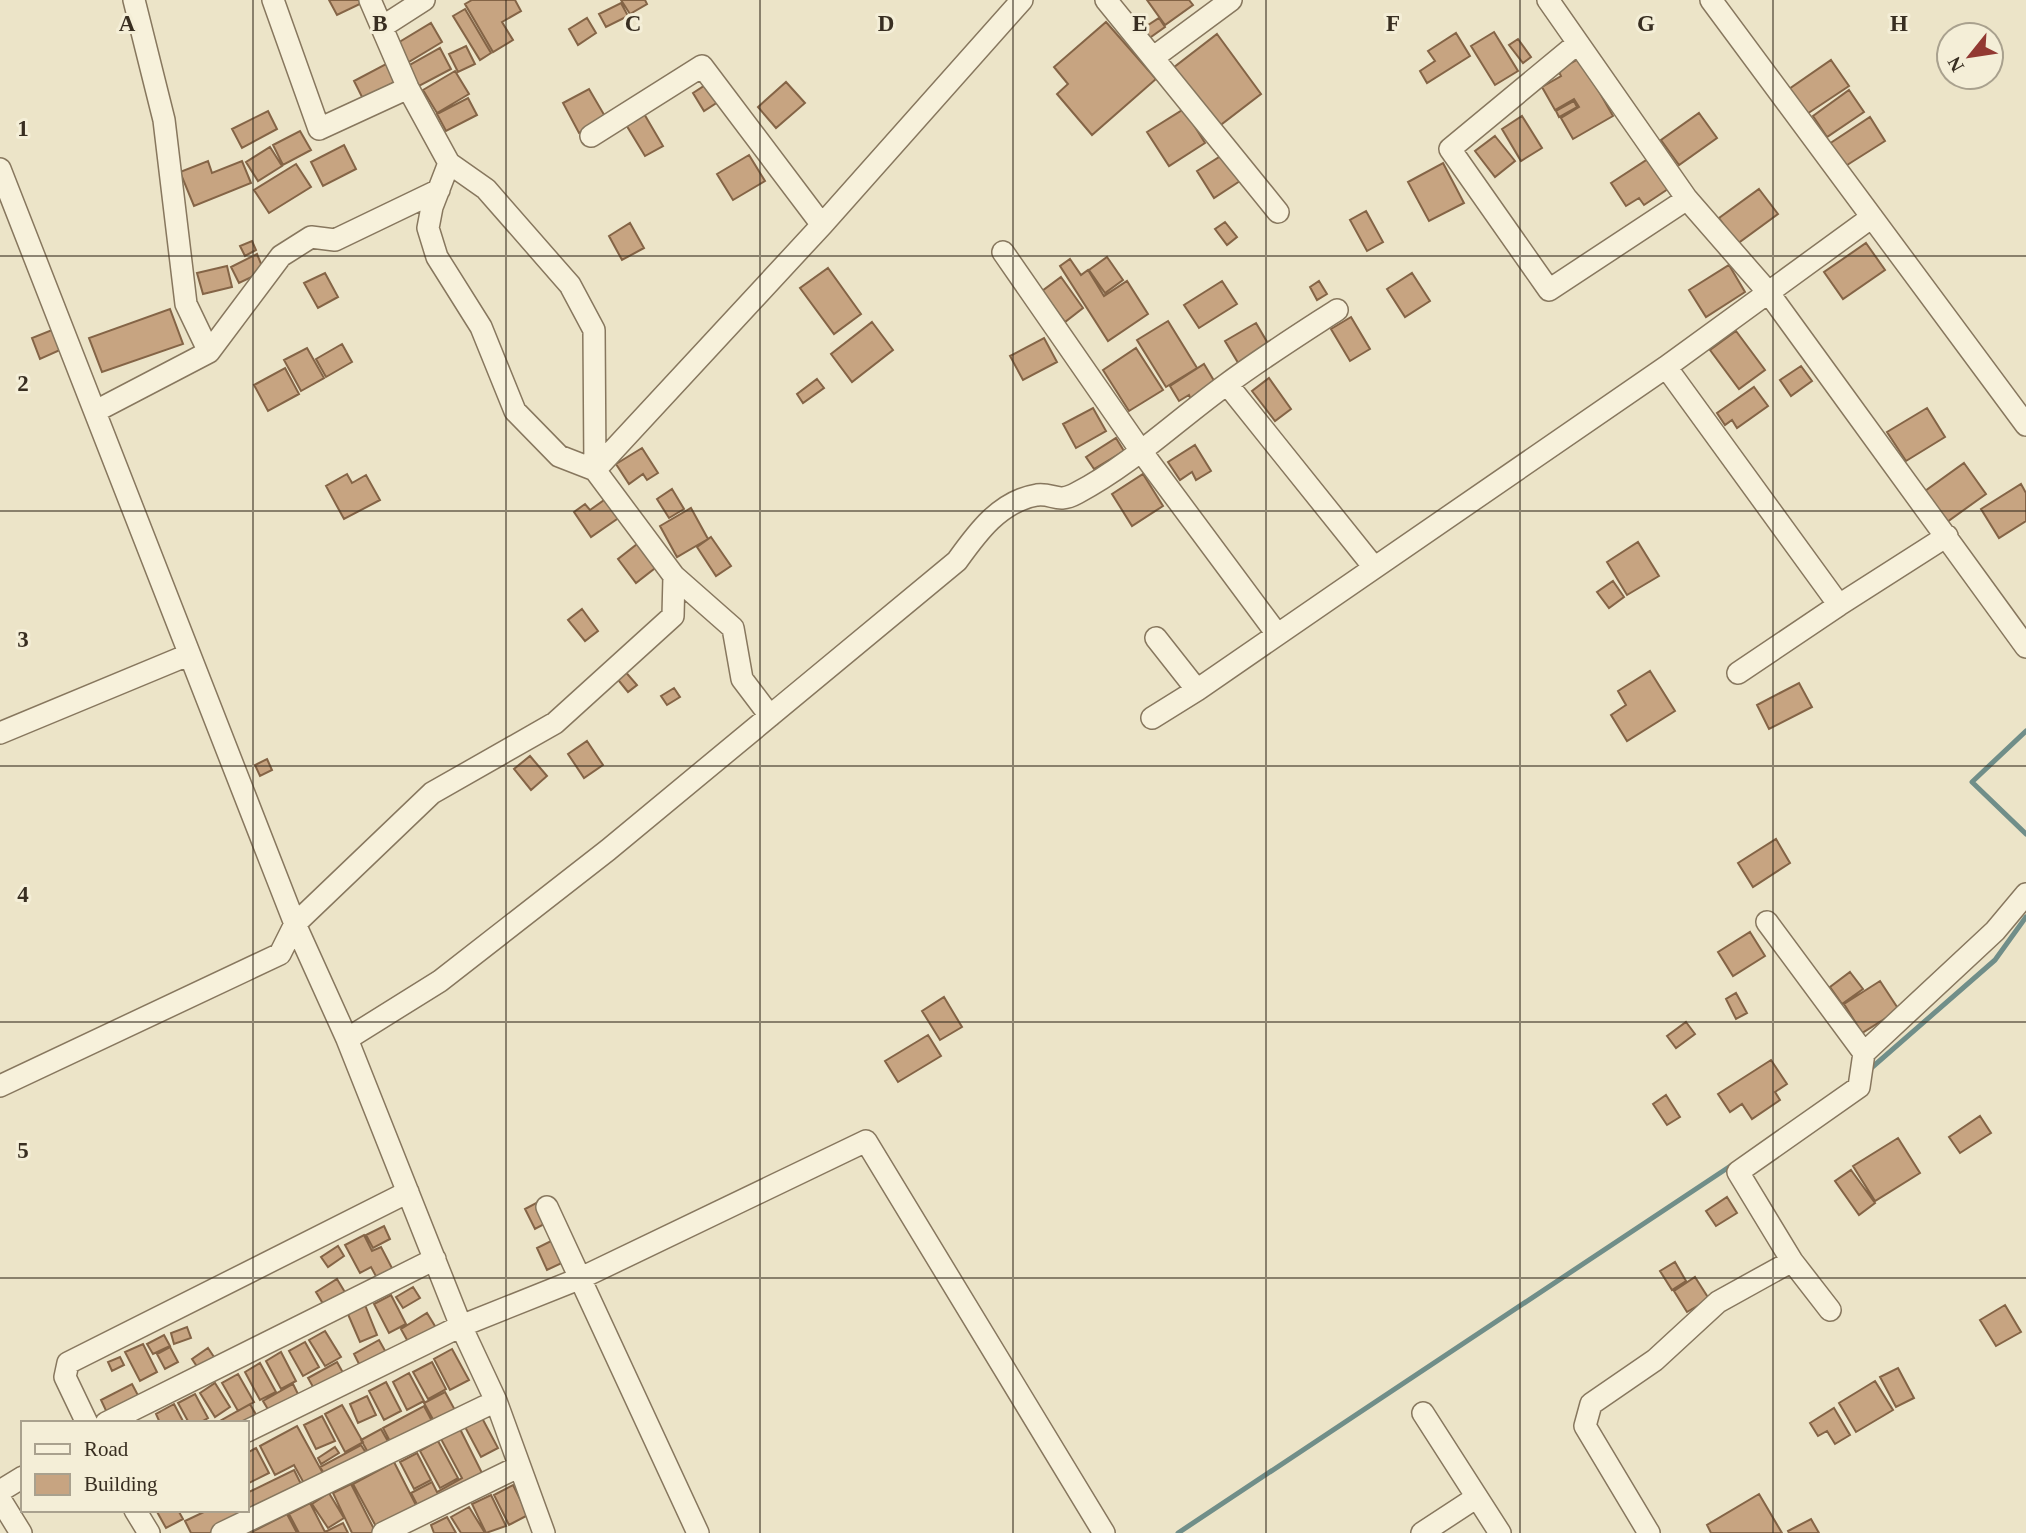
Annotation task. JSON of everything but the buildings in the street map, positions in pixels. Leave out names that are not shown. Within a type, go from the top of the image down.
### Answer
[{"type":"street","points":[[134,0],[164,120],[186,304],[209,352]]},
{"type":"street","points":[[273,0],[319,129],[408,88]]},
{"type":"street","points":[[370,0],[408,88],[450,163],[486,189],[570,285],[594,330],[595,470]]},
{"type":"street","points":[[382,27],[424,0]]},
{"type":"street","points":[[595,470],[822,225],[1022,0]]},
{"type":"street","points":[[1106,0],[1278,212]]},
{"type":"street","points":[[1154,57],[1230,0]]},
{"type":"street","points":[[1548,0],[1687,199],[1768,292],[2026,648]]},
{"type":"street","points":[[1711,0],[2026,425]]},
{"type":"street","points":[[1578,43],[1450,149],[1549,290],[1687,199]]},
{"type":"street","points":[[591,136],[702,66],[822,225]]},
{"type":"street","points":[[450,163],[428,228],[437,257],[481,327],[515,411],[559,456],[595,470],[674,576],[733,628],[742,679],[770,716]]},
{"type":"street","points":[[0,169],[96,411],[188,656],[295,924],[347,1039],[461,1325],[496,1401],[544,1533]]},
{"type":"street","points":[[96,411],[209,352],[281,256],[311,237],[335,240],[439,190]]},
{"type":"street","points":[[1152,718],[1197,690],[1666,367],[1872,217]]},
{"type":"street","points":[[1003,251],[1141,451],[1277,634]]},
{"type":"street","points":[[347,1039],[440,981],[608,850],[957,561],[982,527],[1013,503],[1039,495],[1061,500],[1141,451],[1227,384],[1337,310]]},
{"type":"street","points":[[1666,367],[1839,605]]},
{"type":"street","points":[[1227,384],[1374,566]]},
{"type":"street","points":[[1738,673],[1947,536]]},
{"type":"street","points":[[0,1086],[280,954],[295,924],[432,793],[555,723],[673,616],[674,576]]},
{"type":"street","points":[[1156,638],[1197,690]]},
{"type":"street","points":[[0,733],[188,656]]},
{"type":"street","points":[[1830,1310],[1791,1261],[1738,1172],[1829,1110],[1862,1068],[1995,931],[2026,894]]},
{"type":"street","points":[[1767,922],[1862,1068]]},
{"type":"street","points":[[248,1431],[461,1325],[580,1278],[866,1140],[1104,1533]]},
{"type":"street","points":[[86,1421],[65,1377],[68,1363],[408,1192]]},
{"type":"street","points":[[547,1207],[698,1533]]},
{"type":"street","points":[[110,1421],[435,1259]]},
{"type":"street","points":[[1649,1533],[1585,1426],[1591,1404],[1655,1360],[1718,1302],[1791,1261]]},
{"type":"street","points":[[222,1533],[496,1401]]},
{"type":"street","points":[[1423,1413],[1500,1533]]},
{"type":"street","points":[[383,1533],[518,1467]]},
{"type":"street","points":[[0,1491],[21,1478]]},
{"type":"street","points":[[1422,1533],[1477,1497]]},
{"type":"street","points":[[0,1499],[21,1533]]},
{"type":"street","points":[[136,1512],[149,1533]]},
{"type":"waterway","points":[[2026,731],[1972,782],[2026,834]]},
{"type":"waterway","points":[[1869,1070],[1995,960],[2026,917]]},
{"type":"waterway","points":[[1178,1533],[1732,1165]]}]
